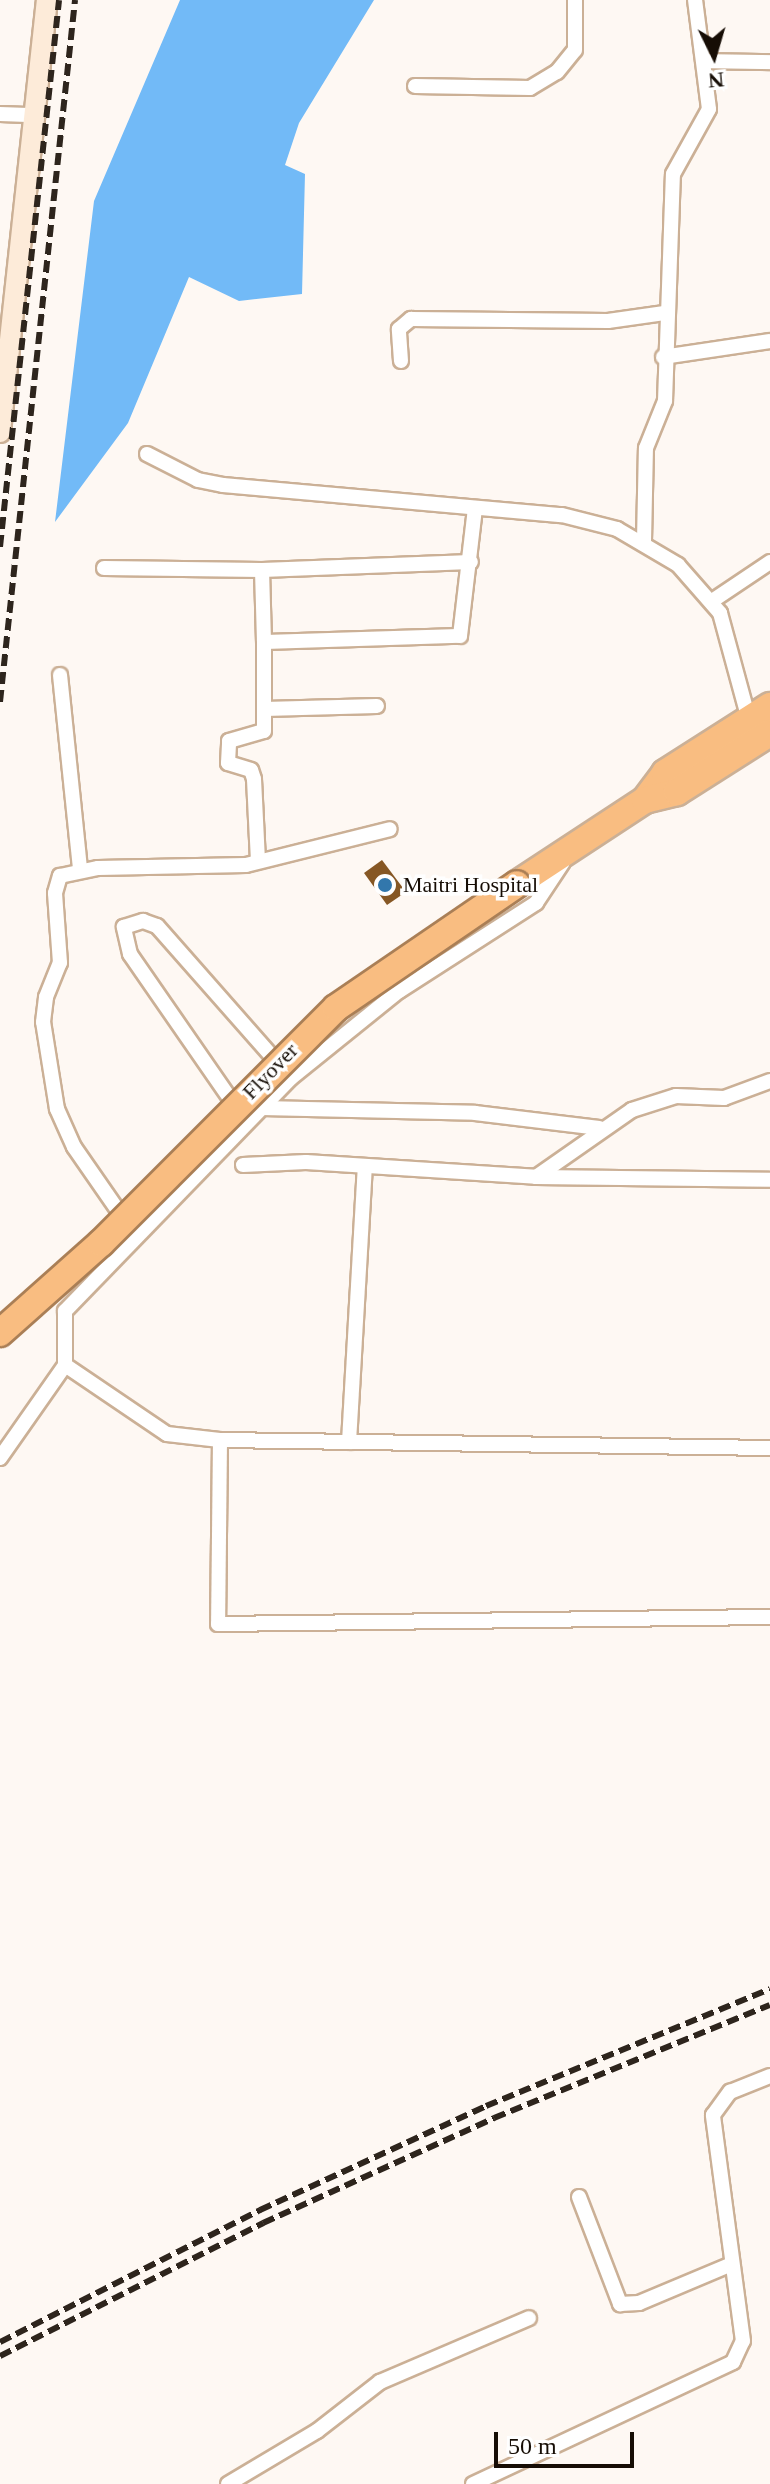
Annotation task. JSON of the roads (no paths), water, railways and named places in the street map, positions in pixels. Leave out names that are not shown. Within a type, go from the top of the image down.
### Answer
[{"type":"highway","name":"Flyover","points":[[0,1333],[101,1243],[336,1008],[645,800],[665,773],[763,720]]},
{"type":"street","points":[[0,432],[47,0]]},
{"type":"street","points":[[415,86],[530,88],[557,72],[575,50],[575,0]]},
{"type":"street","points":[[644,541],[646,448],[665,401],[664,313],[673,174],[709,109],[695,0]]},
{"type":"street","points":[[705,61],[770,62]]},
{"type":"street","points":[[0,114],[35,115]]},
{"type":"street","points":[[401,361],[399,329],[411,319],[608,321],[664,313]]},
{"type":"street","points":[[663,357],[770,341]]},
{"type":"street","points":[[147,454],[198,480],[223,485],[562,515],[644,541],[678,565],[720,613],[763,720]]},
{"type":"street","points":[[264,642],[460,636],[475,509]]},
{"type":"street","points":[[104,568],[262,570],[471,562]]},
{"type":"street","points":[[712,601],[770,562]]},
{"type":"street","points":[[258,861],[254,779],[251,770],[228,763],[229,741],[264,731],[262,570]]},
{"type":"street","points":[[60,675],[80,869]]},
{"type":"street","points":[[264,709],[377,706]]},
{"type":"street","points":[[137,1238],[64,1129],[43,1022],[46,997],[60,963],[56,882],[66,872],[80,869],[197,870],[258,861],[390,829]]},
{"type":"street","points":[[0,1458],[65,1365],[65,1311],[291,1078],[399,991],[536,903],[572,848]]},
{"type":"street","points":[[247,1123],[130,954],[124,927],[143,921],[157,926],[291,1078]]},
{"type":"street","points":[[536,1177],[599,1128],[655,1101],[676,1096],[724,1098],[770,1081]]},
{"type":"street","points":[[262,1108],[475,1113],[599,1128]]},
{"type":"street","points":[[243,1165],[365,1166],[536,1177],[770,1180]]},
{"type":"street","points":[[349,1442],[365,1166]]},
{"type":"street","points":[[65,1365],[167,1434],[220,1440],[770,1448]]},
{"type":"street","points":[[220,1440],[218,1624],[770,1617]]},
{"type":"street","points":[[473,2484],[733,2362],[743,2341],[713,2115],[730,2092],[770,2076]]},
{"type":"street","points":[[579,2197],[620,2304],[639,2303],[732,2264]]},
{"type":"street","points":[[228,2484],[317,2431],[380,2382],[529,2318]]},
{"type":"water","points":[[180,0],[374,0],[299,123],[285,165],[305,174],[302,294],[239,301],[189,277],[128,423],[55,522],[94,201]]},
{"type":"railway","points":[[0,547],[59,0]]},
{"type":"railway","points":[[0,702],[75,0]]},
{"type":"railway","points":[[0,2342],[260,2210],[486,2106],[770,1989]]},
{"type":"railway","points":[[0,2356],[263,2223],[494,2118],[770,2005]]},
{"type":"place","name":"Maitri Hospital","points":[[385,885]]}]
